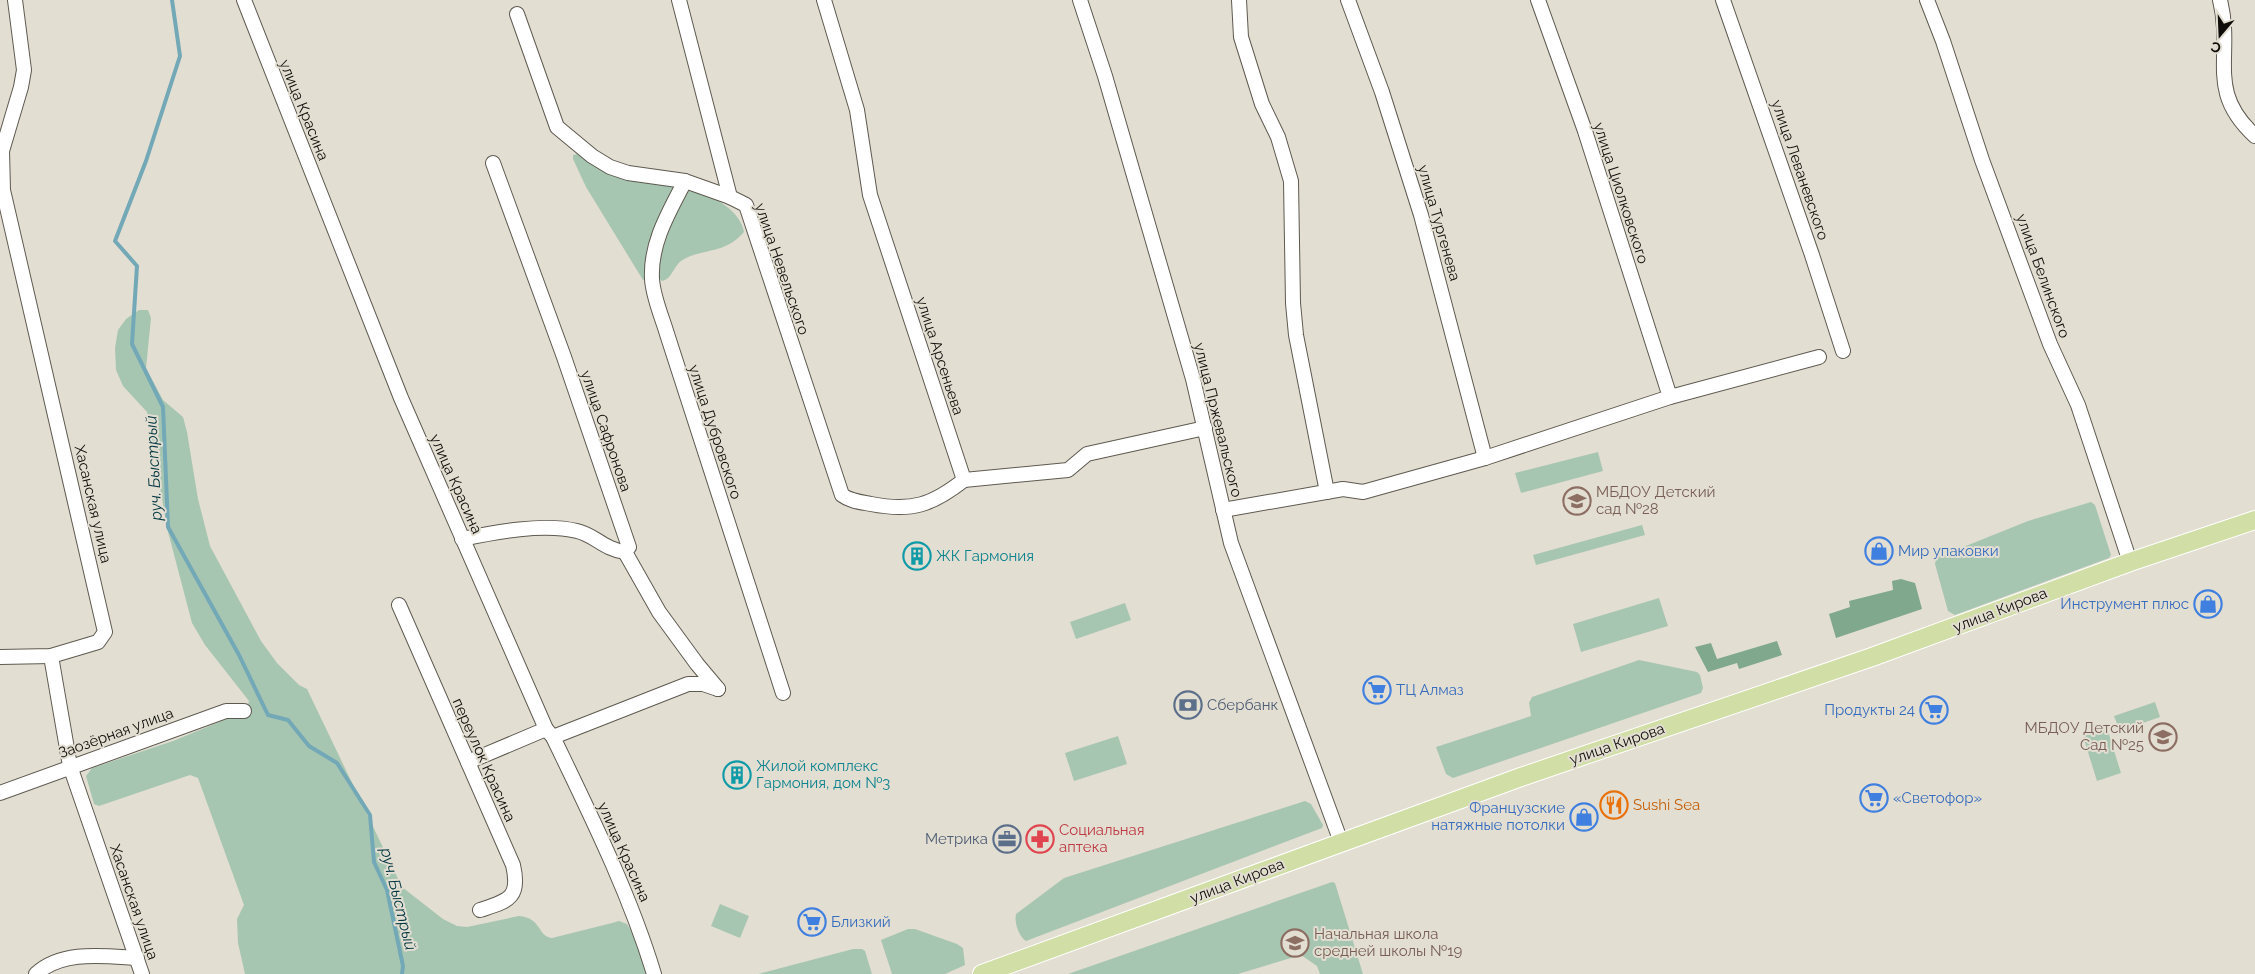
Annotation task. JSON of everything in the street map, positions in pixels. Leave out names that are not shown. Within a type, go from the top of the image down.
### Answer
[{"type":"main road","name":"улица Кирова","points":[[993,972],[1341,842],[1732,703],[1881,654],[2130,562],[2255,520]]},
{"type":"street","name":"Хасанская улица","points":[[15,0],[24,70],[2,152],[3,190],[105,632],[98,642],[51,656],[70,766],[142,974]]},
{"type":"street","name":"улица Красина","points":[[244,0],[400,398],[549,733],[598,830],[644,939],[654,974]]},
{"type":"street","points":[[679,0],[730,197]]},
{"type":"street","name":"улица Арсеньева","points":[[824,0],[857,110],[870,195],[964,480]]},
{"type":"street","name":"улица Пржевальского","points":[[1080,0],[1105,76],[1193,379],[1223,510],[1242,578],[1341,842]]},
{"type":"street","points":[[1238,0],[1241,37],[1262,104],[1278,137],[1291,181],[1293,303],[1296,335],[1327,492]]},
{"type":"street","name":"улица Тургенева","points":[[1348,0],[1382,92],[1421,215],[1485,458]]},
{"type":"street","name":"улица Циолковского","points":[[1538,0],[1585,132],[1670,397]]},
{"type":"street","name":"улица Леваневского","points":[[1723,0],[1812,255],[1843,351]]},
{"type":"street","name":"улица Белинского","points":[[1927,0],[1943,41],[1982,160],[2050,344],[2078,405],[2130,562]]},
{"type":"street","points":[[2220,0],[2225,35],[2224,90],[2240,121],[2255,136]]},
{"type":"street","name":"улица Невельского","points":[[517,14],[557,127],[592,156],[610,167],[628,173],[685,181],[730,197],[746,205],[842,495],[856,501],[894,508],[909,508],[936,499],[964,480]]},
{"type":"street","name":"улица Сафронова","points":[[493,163],[564,357],[629,547],[625,552],[659,612],[718,689],[704,684],[688,684],[549,733]]},
{"type":"street","name":"улица Дубровского","points":[[685,181],[665,219],[652,257],[652,281],[667,334],[783,693]]},
{"type":"street","points":[[1223,510],[1343,489],[1363,492],[1485,458],[1670,397],[1819,357]]},
{"type":"street","points":[[964,480],[1068,470],[1086,454],[1205,428]]},
{"type":"street","points":[[462,539],[501,532],[562,529],[580,532],[607,548],[625,552]]},
{"type":"street","name":"переулок Красина","points":[[400,605],[513,865],[516,880],[514,891],[508,900],[480,910]]},
{"type":"street","points":[[0,655],[51,656]]},
{"type":"street","name":"Заозёрная улица","points":[[0,793],[70,766],[226,711],[244,711]]},
{"type":"street","points":[[468,762],[549,733]]},
{"type":"street","points":[[36,974],[45,966],[59,960],[104,956],[137,958]]},
{"type":"green space","points":[[577,154],[676,187],[646,278],[643,280],[586,187],[573,159],[573,155]]},
{"type":"green space","points":[[685,191],[703,194],[722,203],[737,216],[744,232],[737,239],[721,248],[696,254],[681,261],[668,278],[662,281],[657,276],[660,248]]},
{"type":"green space","points":[[139,310],[148,310],[151,318],[146,368],[163,400],[183,417],[198,499],[210,546],[261,641],[277,663],[299,685],[307,689],[402,887],[443,919],[457,926],[467,927],[519,916],[532,920],[547,937],[552,938],[619,921],[627,924],[639,944],[647,974],[245,974],[238,943],[237,919],[244,905],[198,778],[190,775],[99,806],[94,804],[86,776],[92,768],[173,741],[246,711],[249,701],[205,645],[192,623],[167,528],[147,412],[123,386],[116,370],[115,348],[118,330],[126,319]]},
{"type":"green space","points":[[1598,452],[1603,471],[1521,493],[1515,473]]},
{"type":"green space","points":[[2091,502],[2095,505],[2111,555],[2109,558],[1955,615],[1948,611],[1935,564],[1936,558],[2028,521]]},
{"type":"green space","points":[[1642,525],[1645,535],[1536,565],[1533,555]]},
{"type":"green space","points":[[1901,579],[1915,583],[1922,609],[1836,638],[1829,614],[1850,607],[1849,601],[1893,590],[1892,581]]},
{"type":"green space","points":[[1659,598],[1668,626],[1581,652],[1573,624]]},
{"type":"green space","points":[[1125,603],[1131,620],[1076,639],[1070,622]]},
{"type":"green space","points":[[1777,641],[1782,655],[1739,669],[1737,663],[1708,672],[1695,647],[1711,643],[1717,659]]},
{"type":"green space","points":[[1639,660],[1697,672],[1700,675],[1703,688],[1701,693],[1453,778],[1446,774],[1436,747],[1531,716],[1529,703],[1532,697]]},
{"type":"green space","points":[[2155,702],[2160,717],[2120,731],[2114,716]]},
{"type":"green space","points":[[2107,728],[2121,773],[2097,781],[2083,736]]},
{"type":"green space","points":[[1118,736],[1127,764],[1074,781],[1065,753]]},
{"type":"green space","points":[[1305,801],[1311,804],[1323,825],[1322,828],[1026,941],[1019,933],[1016,925],[1016,914],[1064,878]]},
{"type":"green space","points":[[1332,882],[1335,883],[1363,974],[1320,974],[1317,966],[1301,955],[1238,974],[1068,974]]},
{"type":"green space","points":[[720,904],[749,916],[740,938],[711,926]]},
{"type":"green space","points":[[908,929],[915,929],[957,944],[963,948],[965,965],[945,974],[892,974],[881,940]]},
{"type":"green space","points":[[853,949],[865,951],[872,974],[758,974]]},
{"type":"waterway","name":"руч. Быстрый","points":[[172,0],[180,56],[146,161],[115,241],[137,266],[132,344],[163,407],[168,527],[239,655],[268,715],[288,720],[309,746],[337,763],[370,815],[374,862],[387,890],[403,966],[402,974]]},
{"type":"place","name":"МБДОУ Детский сад №28","points":[[1577,501]]},
{"type":"place","name":"Мир упаковки","points":[[1879,551]]},
{"type":"place","name":"ЖК Гармония","points":[[917,556]]},
{"type":"place","name":"Инструмент плюс","points":[[2208,604]]},
{"type":"place","name":"ТЦ Алмаз","points":[[1377,690]]},
{"type":"place","name":"Сбербанк","points":[[1188,705]]},
{"type":"place","name":"Продукты 24","points":[[1934,710]]},
{"type":"place","name":"МБДОУ Детский Сад №25","points":[[2163,737]]},
{"type":"place","name":"Жилой комплекс Гармония, дом №3","points":[[737,775]]},
{"type":"place","name":"«Светофор»","points":[[1874,798]]},
{"type":"place","name":"Sushi Sea","points":[[1614,805]]},
{"type":"place","name":"Французские натяжные потолки","points":[[1584,817]]},
{"type":"place","name":"Метрика","points":[[1007,839]]},
{"type":"place","name":"Социальная аптека","points":[[1040,839]]},
{"type":"place","name":"Близкий","points":[[812,922]]},
{"type":"place","name":"Начальная школа средней школы №19","points":[[1295,943]]}]
